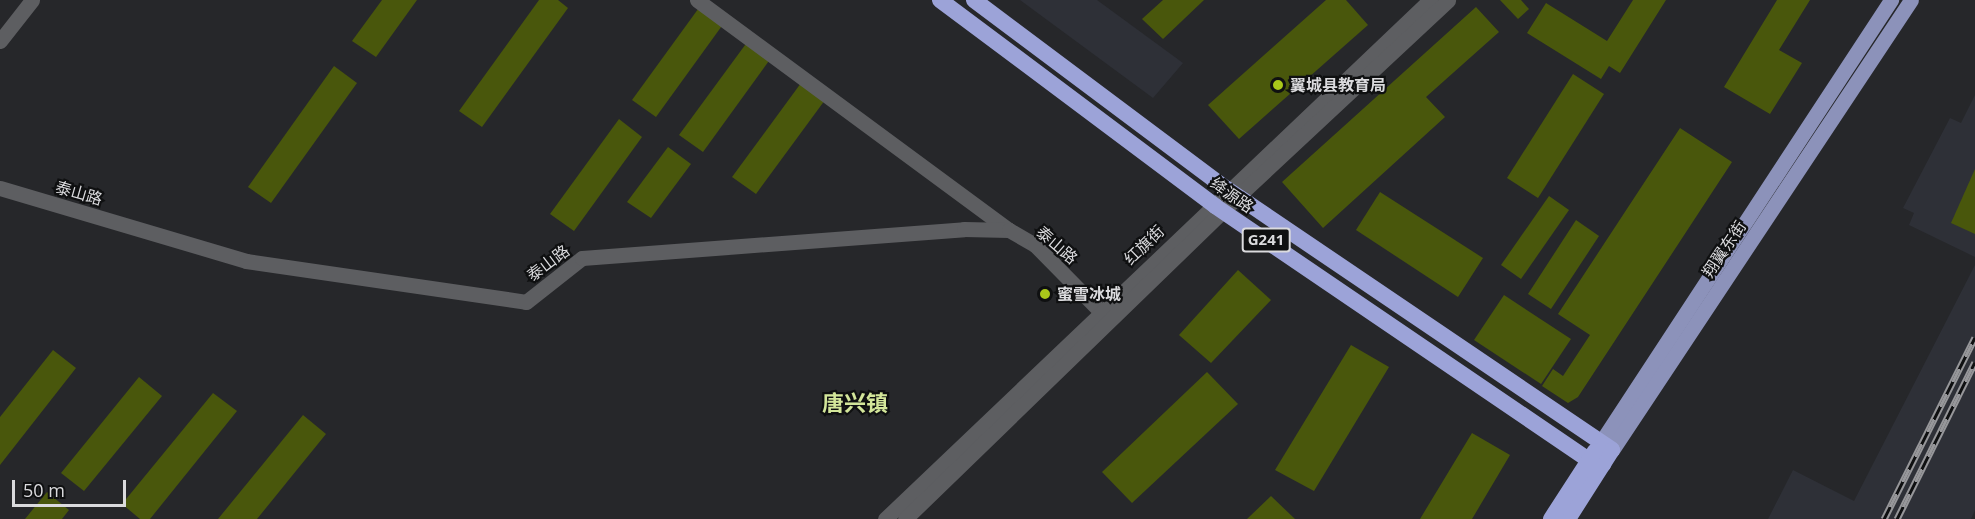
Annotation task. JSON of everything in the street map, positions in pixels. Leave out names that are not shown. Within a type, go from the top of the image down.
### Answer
[{"type":"highway","name":"绛源路","points":[[940,0],[1218,208],[1602,454]]},
{"type":"highway","name":"绛源路","points":[[975,0],[1233,193],[1602,454]]},
{"type":"highway","name":"翔翼东街","points":[[1551,519],[1602,454]]},
{"type":"highway","name":"翔翼东街","points":[[1568,519],[1602,454]]},
{"type":"main road","points":[[0,25],[19,0]]},
{"type":"main road","points":[[0,41],[32,0]]},
{"type":"main road","points":[[697,0],[1009,230]]},
{"type":"main road","name":"红旗街","points":[[905,519],[1430,0]]},
{"type":"main road","name":"红旗街","points":[[1233,193],[1448,0]]},
{"type":"main road","name":"翔翼东街","points":[[1602,454],[1891,0]]},
{"type":"main road","name":"翔翼东街","points":[[1602,454],[1911,0]]},
{"type":"main road","name":"泰山路","points":[[0,188],[246,261],[526,302],[582,258],[964,229],[1009,230],[1035,245],[1101,312]]},
{"type":"main road","name":"红旗街","points":[[885,519],[1101,312],[1218,208]]},
{"type":"shaded area","points":[[1020,0],[1097,0],[1183,63],[1153,98]]},
{"type":"shaded area","points":[[1975,95],[1975,257],[1909,225],[1914,213],[1903,208],[1950,118],[1961,123]]},
{"type":"shaded area","points":[[1975,265],[1975,510],[1971,519],[1768,519],[1793,470],[1854,501]]},
{"type":"building","points":[[382,0],[417,0],[376,57],[352,41]]},
{"type":"building","points":[[539,0],[558,0],[568,8],[482,127],[459,111]]},
{"type":"building","points":[[1163,0],[1204,0],[1163,39],[1142,19]]},
{"type":"building","points":[[1326,0],[1346,0],[1368,25],[1239,139],[1208,105]]},
{"type":"building","points":[[1500,0],[1521,0],[1529,9],[1518,19]]},
{"type":"building","points":[[1633,0],[1666,0],[1620,73],[1609,66],[1601,79],[1527,33],[1546,3],[1607,41]]},
{"type":"building","points":[[1777,0],[1810,0],[1779,50],[1802,63],[1770,114],[1724,87]]},
{"type":"building","points":[[701,5],[724,23],[656,117],[632,100]]},
{"type":"building","points":[[1476,7],[1499,32],[1426,97],[1445,117],[1323,228],[1282,182]]},
{"type":"building","points":[[748,41],[771,58],[703,152],[679,135]]},
{"type":"building","points":[[334,66],[357,83],[271,203],[248,187]]},
{"type":"building","points":[[1573,74],[1604,94],[1538,198],[1507,178]]},
{"type":"building","points":[[801,83],[825,100],[756,194],[732,177]]},
{"type":"building","points":[[619,119],[642,137],[574,231],[550,214]]},
{"type":"building","points":[[1680,128],[1732,162],[1578,397],[1568,403],[1542,386],[1553,369],[1563,376],[1590,335],[1558,314]]},
{"type":"building","points":[[668,147],[691,164],[651,218],[627,202]]},
{"type":"building","points":[[1975,169],[1975,234],[1951,223]]},
{"type":"building","points":[[1380,192],[1483,258],[1458,297],[1356,230]]},
{"type":"building","points":[[1549,196],[1569,210],[1521,279],[1501,265]]},
{"type":"building","points":[[1576,220],[1599,236],[1551,309],[1528,294]]},
{"type":"building","points":[[1238,270],[1271,300],[1211,363],[1179,335]]},
{"type":"building","points":[[1504,295],[1571,339],[1541,384],[1474,340]]},
{"type":"building","points":[[1351,345],[1389,367],[1314,491],[1275,470]]},
{"type":"building","points":[[53,350],[76,368],[0,465],[0,417]]},
{"type":"building","points":[[1207,372],[1238,404],[1132,503],[1102,472]]},
{"type":"building","points":[[139,377],[162,396],[84,491],[61,473]]},
{"type":"building","points":[[213,393],[237,411],[150,519],[140,519],[122,504]]},
{"type":"building","points":[[303,415],[326,434],[257,519],[218,519]]},
{"type":"building","points":[[1472,433],[1510,455],[1472,519],[1420,519]]},
{"type":"building","points":[[47,492],[69,510],[62,519],[25,519]]},
{"type":"building","points":[[1271,496],[1295,519],[1247,519]]},
{"type":"railway","points":[[1884,519],[1975,337]]},
{"type":"railway","points":[[1897,519],[1975,362]]},
{"type":"place","name":"翼城县教育局","points":[[1278,85]]},
{"type":"place","name":"蜜雪冰城","points":[[1045,294]]},
{"type":"district","name":"唐兴镇","points":[[855,403]]}]
